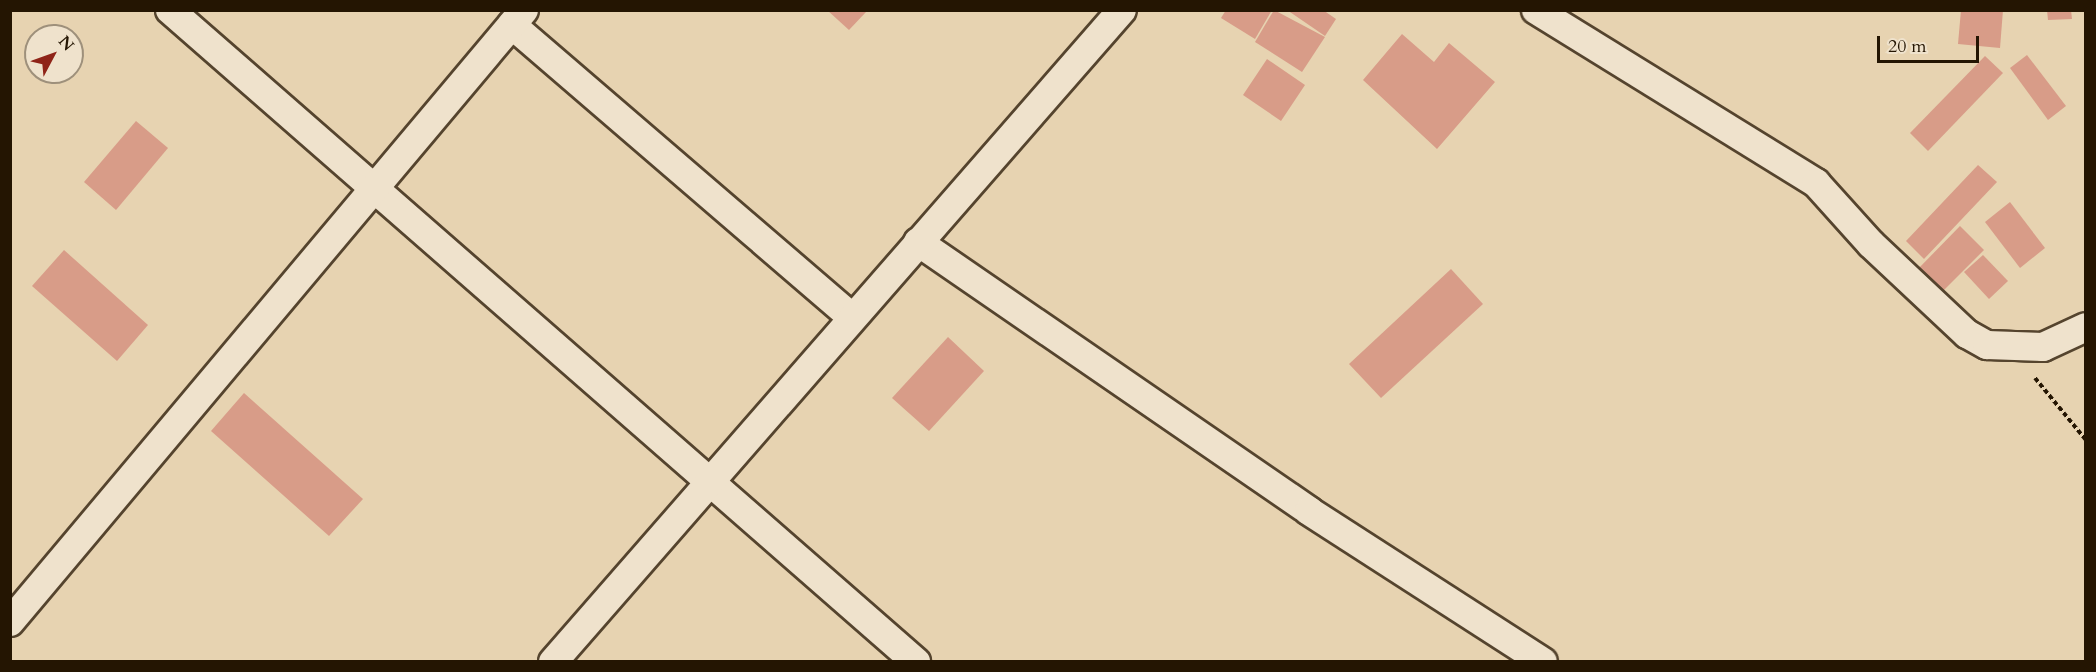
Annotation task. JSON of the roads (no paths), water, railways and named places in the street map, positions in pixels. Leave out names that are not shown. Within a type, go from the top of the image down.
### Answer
[{"type":"street","points":[[170,10],[373,190],[711,481],[916,662]]},
{"type":"street","points":[[553,662],[1122,10]]},
{"type":"street","points":[[1536,10],[1816,183],[1967,334],[1987,345],[2010,348],[2043,347],[2085,327]]},
{"type":"street","points":[[10,622],[518,18],[852,317]]},
{"type":"street","points":[[918,242],[1309,511],[1544,662]]}]
